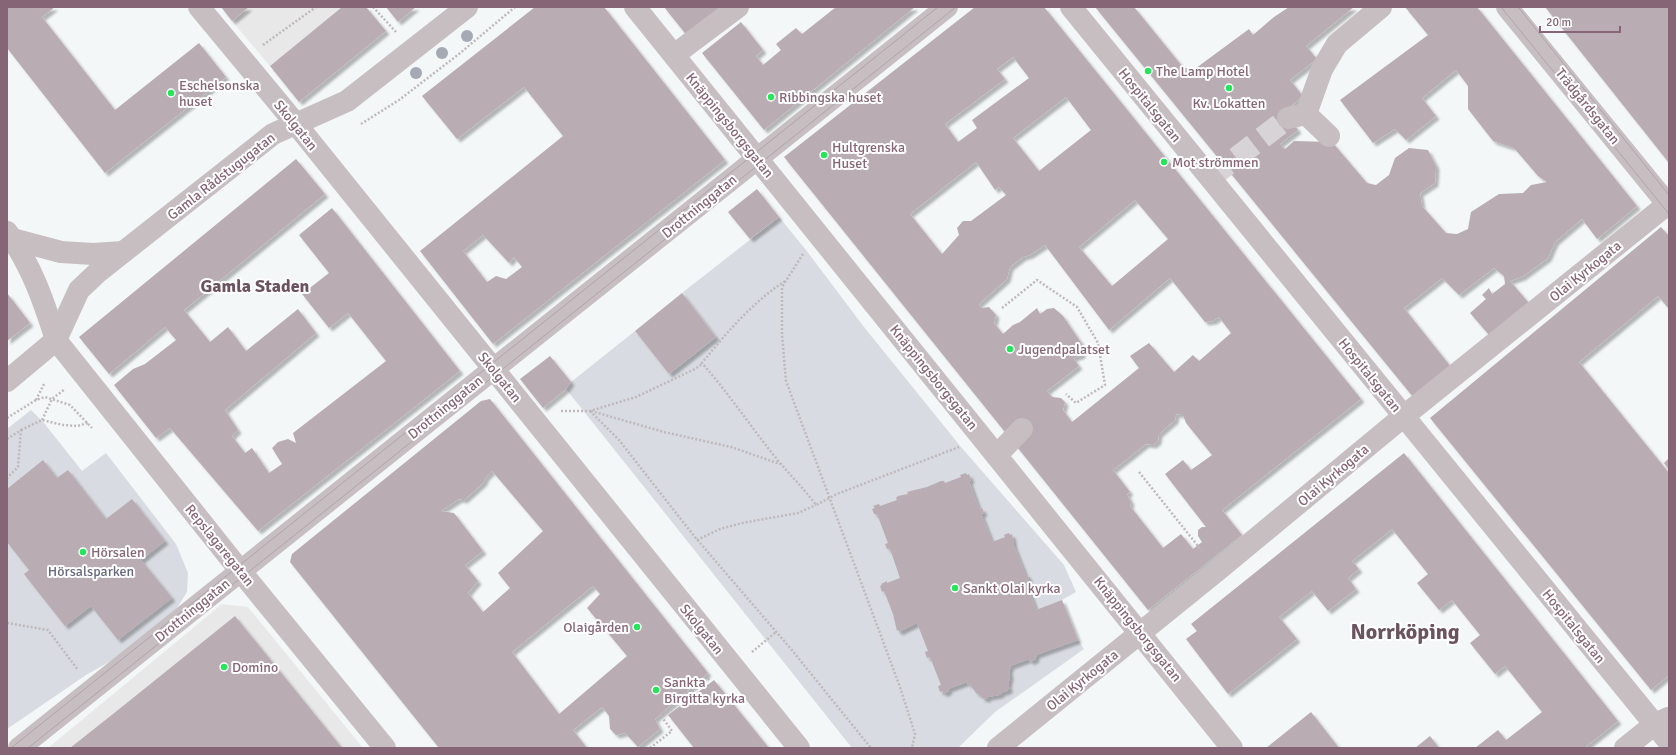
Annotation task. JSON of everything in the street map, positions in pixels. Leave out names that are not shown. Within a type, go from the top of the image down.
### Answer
[{"type":"street","name":"Skolgatan","points":[[199,7],[296,124],[799,748]]},
{"type":"street","name":"Gamla Rådstugugatan","points":[[7,381],[56,340],[79,290],[98,272],[272,134],[346,101],[467,7]]},
{"type":"street","name":"Knäppingsborgsgatan","points":[[635,7],[1141,632],[1232,748]]},
{"type":"street","points":[[674,55],[738,7]]},
{"type":"street","name":"Drottninggatan","points":[[19,748],[947,7]]},
{"type":"street","name":"Hospitalsgatan","points":[[1071,7],[1404,416],[1662,721],[1669,742]]},
{"type":"street","points":[[1329,136],[1297,116],[1337,44],[1381,7]]},
{"type":"street","name":"Trädgårdsgatan","points":[[1507,7],[1669,204]]},
{"type":"street","name":"Olai Kyrkogata","points":[[998,748],[1404,416],[1669,204]]},
{"type":"street","points":[[9,235],[61,252],[93,254],[123,252]]},
{"type":"street","points":[[9,235],[30,271],[43,299],[56,340]]},
{"type":"street","name":"Repslagaregatan","points":[[56,340],[385,748]]},
{"type":"street","points":[[991,446],[1022,429]]},
{"type":"street","points":[[1625,748],[1662,721]]},
{"type":"path","points":[[242,60],[316,7]]},
{"type":"path","points":[[373,7],[412,50]]},
{"type":"path","points":[[360,124],[399,100],[459,54],[515,7]]},
{"type":"path","points":[[820,237],[801,256],[782,287],[782,334],[786,380],[900,687],[915,734],[912,748]]},
{"type":"path","points":[[590,411],[636,397],[689,372],[702,364],[722,337],[771,290],[786,280]]},
{"type":"path","points":[[1002,308],[1037,280],[1076,307],[1098,343],[1105,385],[1076,403],[1066,394]]},
{"type":"path","points":[[702,364],[729,396],[780,464],[801,485],[816,505]]},
{"type":"path","points":[[7,418],[36,400],[46,380]]},
{"type":"path","points":[[7,439],[42,420],[52,399]]},
{"type":"path","points":[[530,414],[551,411],[590,411],[664,432],[731,447],[780,464]]},
{"type":"path","points":[[590,411],[619,440],[697,540],[776,632],[871,748]]},
{"type":"path","points":[[42,420],[63,425],[77,426],[88,423]]},
{"type":"path","points":[[7,478],[18,468],[22,430]]},
{"type":"path","points":[[697,540],[720,529],[742,523],[798,513],[829,498],[916,463],[991,446]]},
{"type":"path","points":[[1139,472],[1198,546]]},
{"type":"path","points":[[7,623],[48,630],[81,673]]},
{"type":"path","points":[[650,748],[672,731],[662,717],[776,632]]},
{"type":"shaded area","points":[[249,7],[342,7],[270,66],[232,21]]},
{"type":"shaded area","name":"Domino","points":[[222,604],[248,607],[363,748],[48,748]]},
{"type":"green space","points":[[779,217],[864,327],[961,447],[1064,565],[1076,592],[1062,600],[1078,640],[1084,649],[995,712],[958,748],[852,748],[566,389],[571,382],[635,331],[669,374],[716,337],[682,293]]},
{"type":"green space","name":"Hörsalsparken","points":[[31,410],[44,423],[82,471],[106,453],[176,544],[188,573],[187,592],[170,619],[125,653],[86,675],[7,729],[7,429]]},
{"type":"building","name":"Eschelsonska huset","points":[[7,7],[55,7],[42,17],[115,110],[199,43],[226,77],[105,173],[7,48]]},
{"type":"building","points":[[221,7],[249,7],[232,21]]},
{"type":"building","points":[[342,7],[366,7],[386,31],[299,102],[270,66]]},
{"type":"building","points":[[386,7],[416,7],[398,22]]},
{"type":"building","points":[[535,7],[604,7],[725,160],[493,344],[420,251],[563,136],[524,87],[457,139],[422,96]],"holes":[[[483,235],[509,263],[514,257],[522,267],[506,279],[496,276],[487,282],[463,251]]]},
{"type":"building","points":[[664,7],[725,7],[688,37]]},
{"type":"building","name":"Ribbingska huset","points":[[836,7],[915,7],[764,130],[702,53],[741,22],[763,50],[756,56],[763,65],[781,50],[776,44],[796,28],[802,34]]},
{"type":"building","points":[[975,7],[1044,7],[1361,399],[1222,510],[1242,535],[1148,610],[784,157]],"holes":[[[1013,57],[1029,78],[972,120],[977,128],[958,142],[945,124],[1005,79],[997,69]],[[1066,97],[1091,130],[1039,171],[1013,138]],[[976,162],[995,190],[999,187],[1006,195],[971,221],[963,221],[957,228],[959,235],[942,254],[910,214]],[[1135,200],[1168,239],[1112,286],[1079,247]],[[1045,245],[1109,330],[1170,278],[1205,322],[1213,321],[1219,317],[1231,333],[1199,361],[1193,355],[1174,372],[1149,343],[1130,356],[1139,368],[1072,422],[1063,410],[1065,402],[1061,398],[1052,397],[1047,391],[1079,366],[1073,358],[1082,355],[1082,344],[1063,316],[1054,308],[1047,309],[1040,314],[1037,308],[1003,334],[994,323],[996,315],[989,307],[982,308],[979,304],[1007,279],[1010,267],[1023,257],[1030,255]],[[1176,414],[1183,415],[1186,423],[1212,455],[1191,470],[1183,460],[1165,474],[1206,527],[1202,527],[1198,530],[1198,536],[1202,542],[1193,549],[1181,534],[1163,548],[1130,506],[1131,502],[1127,494],[1130,492],[1113,470],[1146,444],[1153,445],[1158,441],[1159,434],[1175,420]]]},
{"type":"building","points":[[1095,7],[1134,7],[1182,66],[1192,71],[1249,29],[1253,35],[1274,17],[1289,7],[1354,7],[1306,46],[1317,59],[1290,80],[1303,96],[1284,112],[1298,130],[1280,144],[1285,149],[1294,141],[1332,142],[1367,183],[1376,185],[1389,175],[1395,158],[1409,148],[1428,150],[1436,166],[1435,183],[1420,193],[1422,206],[1446,233],[1457,234],[1468,229],[1471,212],[1499,194],[1523,193],[1531,185],[1547,182],[1538,176],[1514,148],[1493,141],[1468,109],[1468,86],[1456,70],[1422,98],[1436,116],[1406,140],[1395,129],[1373,143],[1340,100],[1428,35],[1405,7],[1477,7],[1637,206],[1597,239],[1582,219],[1555,242],[1548,258],[1522,277],[1510,281],[1529,303],[1489,335],[1470,313],[1486,299],[1482,295],[1489,288],[1492,294],[1505,284],[1504,276],[1494,268],[1459,295],[1442,278],[1404,308],[1451,367],[1413,397]]},
{"type":"building","points":[[1545,7],[1669,7],[1669,163]]},
{"type":"building","points":[[296,159],[325,194],[184,310],[210,342],[228,327],[246,351],[298,309],[316,333],[225,410],[238,430],[232,436],[245,453],[252,448],[269,473],[282,464],[272,448],[278,442],[288,439],[296,443],[293,433],[386,361],[348,313],[329,328],[302,294],[329,273],[299,235],[332,208],[460,371],[258,531],[170,428],[156,438],[114,385],[133,369],[145,364],[176,340],[165,327],[109,374],[79,337]]},
{"type":"building","points":[[757,189],[779,217],[750,239],[728,212]]},
{"type":"building","points":[[1661,227],[1669,236],[1669,309],[1658,296],[1579,362],[1669,473],[1669,675],[1651,690],[1430,418]]},
{"type":"building","points":[[7,293],[30,323],[7,341]]},
{"type":"building","points":[[682,293],[716,337],[669,374],[635,331]]},
{"type":"building","points":[[550,356],[571,382],[566,389],[543,408],[520,379]]},
{"type":"building","points":[[490,399],[708,673],[655,719],[660,729],[638,747],[625,733],[616,735],[610,729],[609,716],[602,707],[573,730],[587,748],[439,748],[290,562],[292,554],[481,401]],"holes":[[[492,471],[543,531],[498,573],[510,588],[483,612],[468,593],[478,581],[465,565],[483,551],[454,513],[441,511],[459,499],[464,500],[483,483]],[[593,586],[600,594],[587,608],[627,656],[559,714],[512,652]]]},
{"type":"building","points":[[1404,453],[1618,721],[1584,748],[1475,748],[1498,730],[1506,740],[1542,712],[1505,666],[1495,674],[1470,643],[1480,635],[1452,600],[1439,610],[1417,583],[1428,574],[1392,529],[1352,561],[1359,569],[1348,578],[1356,589],[1328,611],[1312,591],[1279,617],[1297,639],[1228,694],[1186,639],[1197,631],[1191,624]]},
{"type":"building","points":[[1669,458],[1669,470],[1664,463]]},
{"type":"building","name":"Hörsalen","points":[[43,460],[57,478],[68,470],[106,519],[132,499],[165,541],[141,560],[172,598],[118,640],[91,606],[65,626],[24,574],[29,570],[7,542],[7,489]]},
{"type":"building","name":"Sankt Olai kyrka","points":[[966,473],[967,475],[969,474],[971,480],[969,481],[979,509],[982,508],[984,513],[981,514],[992,542],[1005,537],[1004,535],[1009,533],[1010,535],[1012,534],[1014,546],[1025,574],[1027,574],[1029,579],[1026,582],[1036,610],[1062,600],[1078,640],[1036,655],[1036,659],[1030,662],[1029,659],[1010,666],[1008,686],[1010,688],[1006,692],[1004,691],[999,695],[988,697],[987,699],[981,698],[982,696],[976,693],[967,682],[948,689],[949,691],[943,694],[943,691],[940,692],[938,686],[941,685],[930,657],[927,658],[925,652],[928,651],[917,623],[899,632],[899,630],[897,631],[893,614],[884,591],[882,592],[880,586],[887,581],[887,583],[900,578],[890,549],[887,549],[885,544],[888,543],[877,514],[874,514],[872,509],[875,508],[873,506],[879,504],[880,506],[897,500],[896,498],[898,496],[908,494],[907,492],[927,487],[941,481],[944,481],[945,483],[961,477],[960,475]]},
{"type":"building","name":"Domino","points":[[235,616],[342,748],[70,748],[113,714]]},
{"type":"building","points":[[714,680],[769,748],[694,748],[668,715]]},
{"type":"building","points":[[1311,712],[1339,748],[1266,748]]},
{"type":"building","points":[[1430,736],[1439,748],[1415,748]]},
{"type":"tunnel","points":[[1210,178],[1288,118]]},
{"type":"tram line","points":[[11,748],[938,7]]},
{"type":"tram line","points":[[28,748],[956,7]]},
{"type":"tram line","points":[[1501,7],[1669,214]]},
{"type":"tram line","points":[[1518,7],[1669,195]]},
{"type":"place","name":"The Lamp Hotel","points":[[1148,71]]},
{"type":"place","name":"Kv. Lokatten","points":[[1229,88]]},
{"type":"place","name":"Eschelsonska huset","points":[[171,93]]},
{"type":"place","name":"Ribbingska huset","points":[[771,97]]},
{"type":"place","name":"Hultgrenska Huset","points":[[824,155]]},
{"type":"place","name":"Mot strömmen","points":[[1164,162]]},
{"type":"place","name":"Jugendpalatset","points":[[1010,349]]},
{"type":"place","name":"Hörsalen","points":[[83,552]]},
{"type":"place","name":"Sankt Olai kyrka","points":[[955,588]]},
{"type":"place","name":"Olaigården","points":[[637,627]]},
{"type":"place","name":"Domino","points":[[224,667]]},
{"type":"place","name":"Sankta Birgitta kyrka","points":[[656,690]]},
{"type":"district","name":"Gamla Staden","points":[[255,286]]},
{"type":"district","name":"Norrköping","points":[[1405,631]]}]
